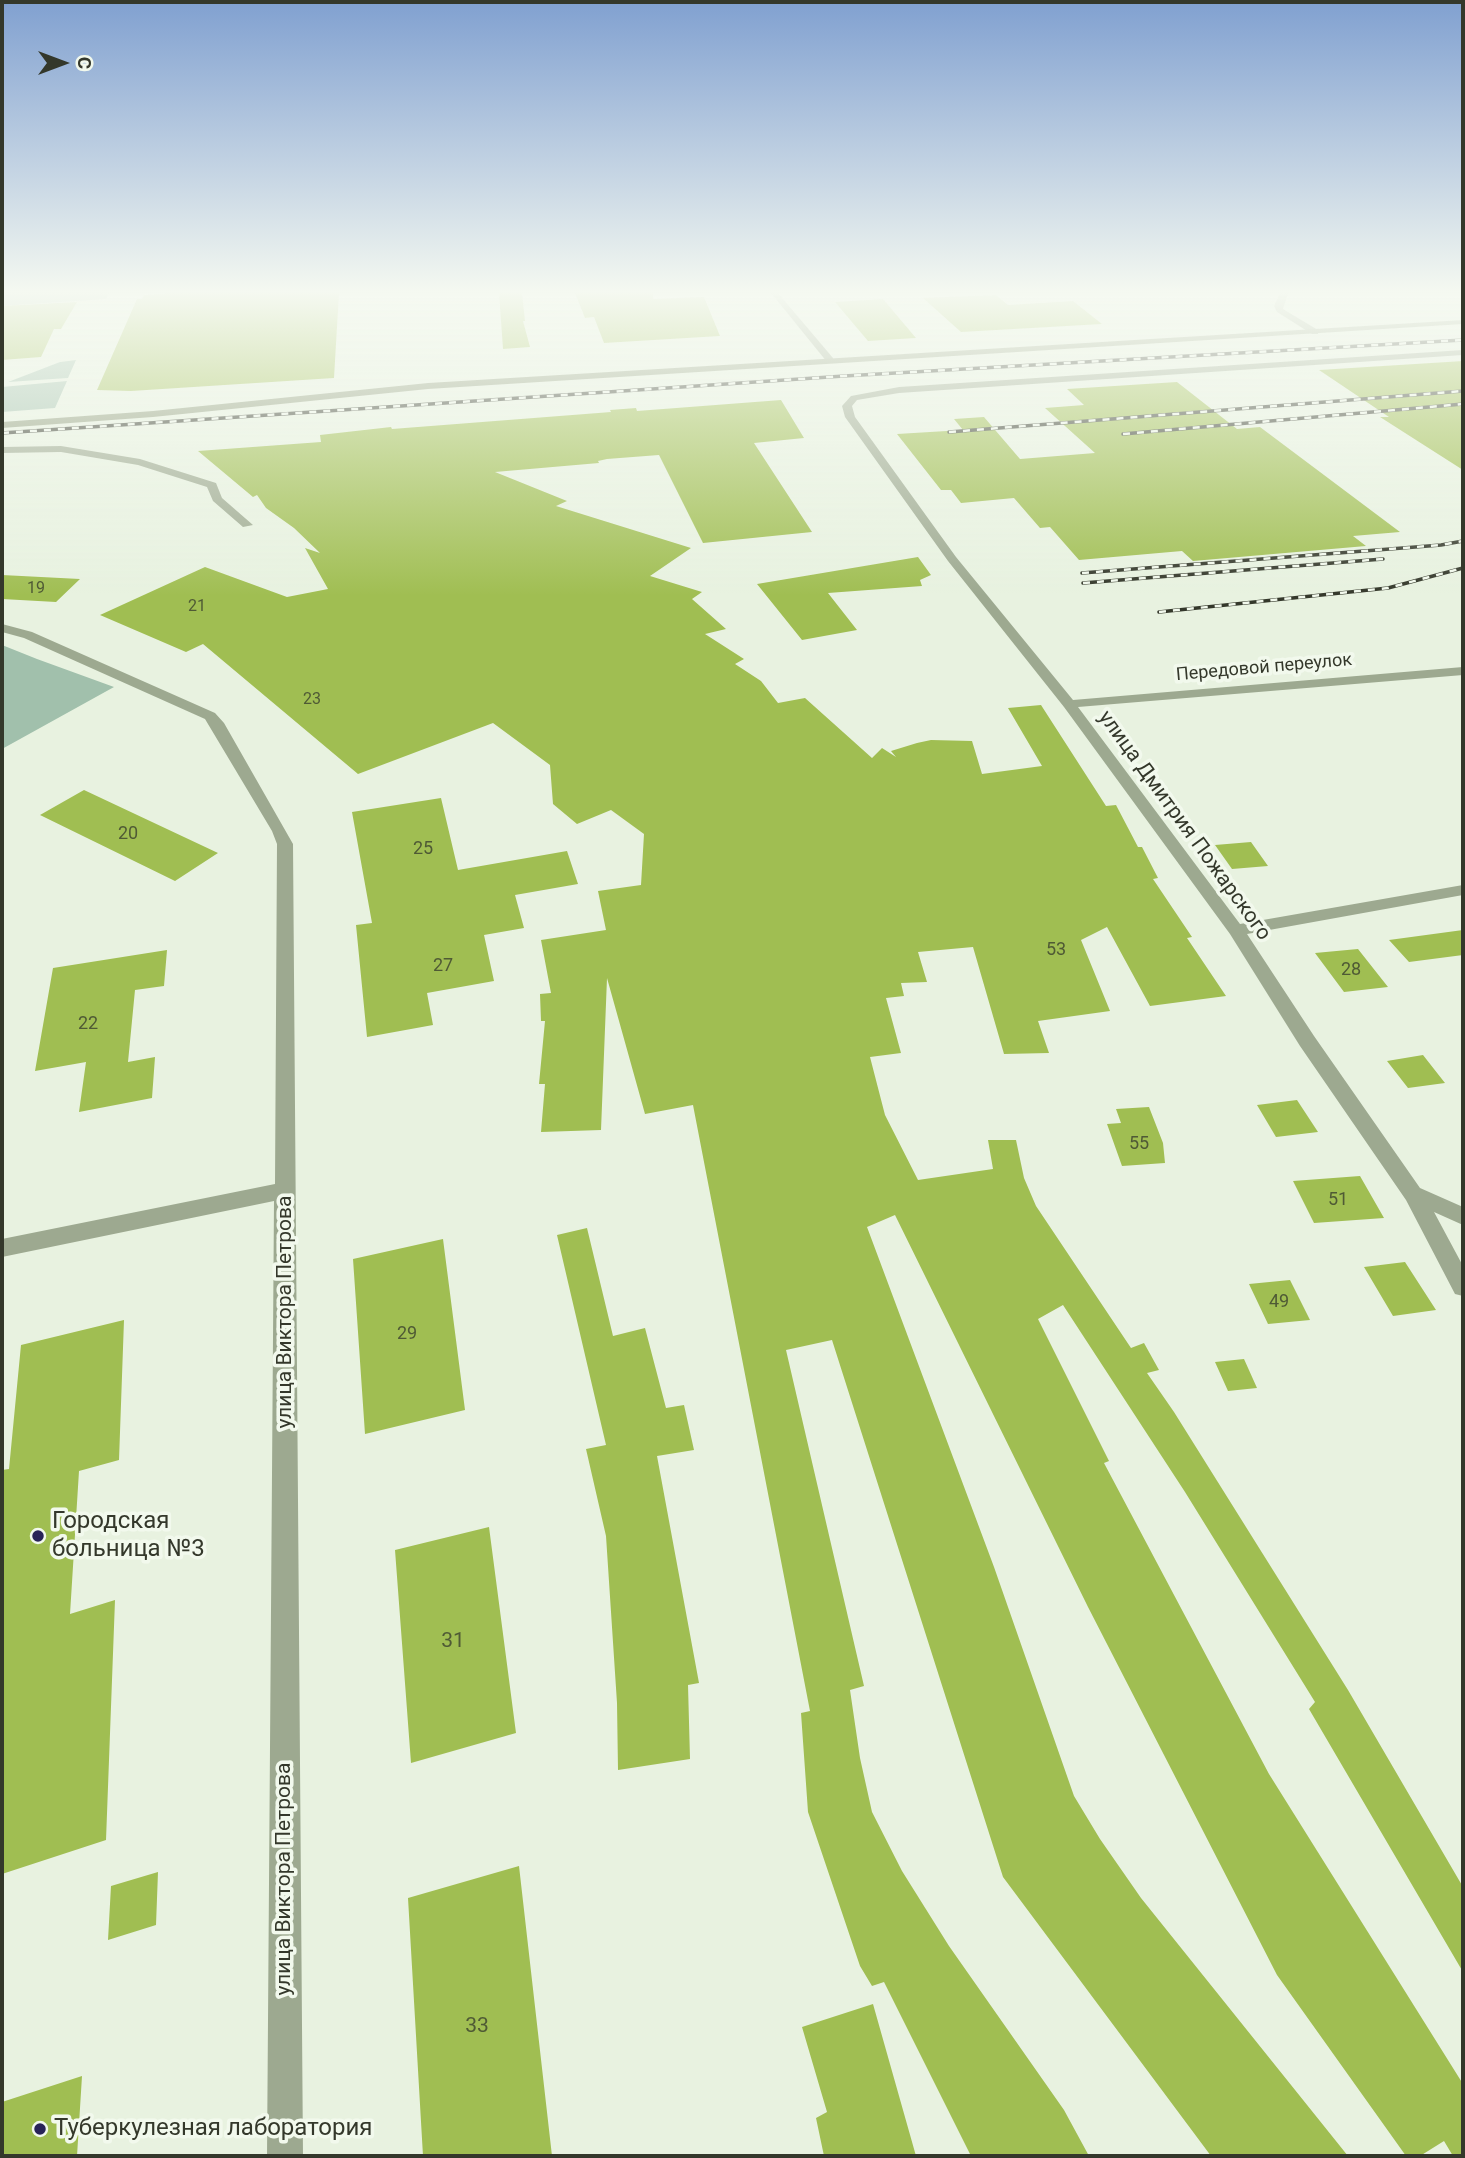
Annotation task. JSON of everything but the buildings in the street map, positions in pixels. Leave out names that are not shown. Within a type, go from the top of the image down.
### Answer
[{"type":"main road","points":[[2,425],[153,414],[352,394]]},
{"type":"street","name":"улица Дмитрия Пожарского","points":[[878,394],[854,398],[847,406],[850,417],[952,559],[1069,704],[1236,930],[1307,1041],[1413,1195],[1463,1287]]},
{"type":"street","points":[[2,450],[61,449],[139,461],[212,485],[217,499],[247,525]]},
{"type":"street","name":"улица Виктора Петрова","points":[[3,629],[160,692],[210,716],[217,723],[280,831],[287,857],[285,2156]]},
{"type":"street","name":"Передовой переулок","points":[[1069,704],[1463,671]]},
{"type":"street","points":[[1236,930],[1463,890]]},
{"type":"street","points":[[2,1248],[286,1190]]},
{"type":"street","points":[[1413,1195],[1463,1216]]},
{"type":"green space","points":[[2,394],[61,394],[55,408],[2,412]]},
{"type":"green space","points":[[2,645],[37,659],[114,687],[2,749]]},
{"type":"railway","points":[[2,433],[582,394]]},
{"type":"railway","points":[[949,432],[1429,394]]},
{"type":"railway","points":[[1123,434],[1463,404]]},
{"type":"railway","points":[[1082,573],[1441,545],[1463,541]]},
{"type":"railway","points":[[1083,583],[1383,559]]},
{"type":"railway","points":[[1159,612],[1388,588],[1463,568]]},
{"type":"place","name":"Городская больница №3","points":[[38,1536]]},
{"type":"place","name":"Туберкулезная лаборатория","points":[[40,2129]]}]
